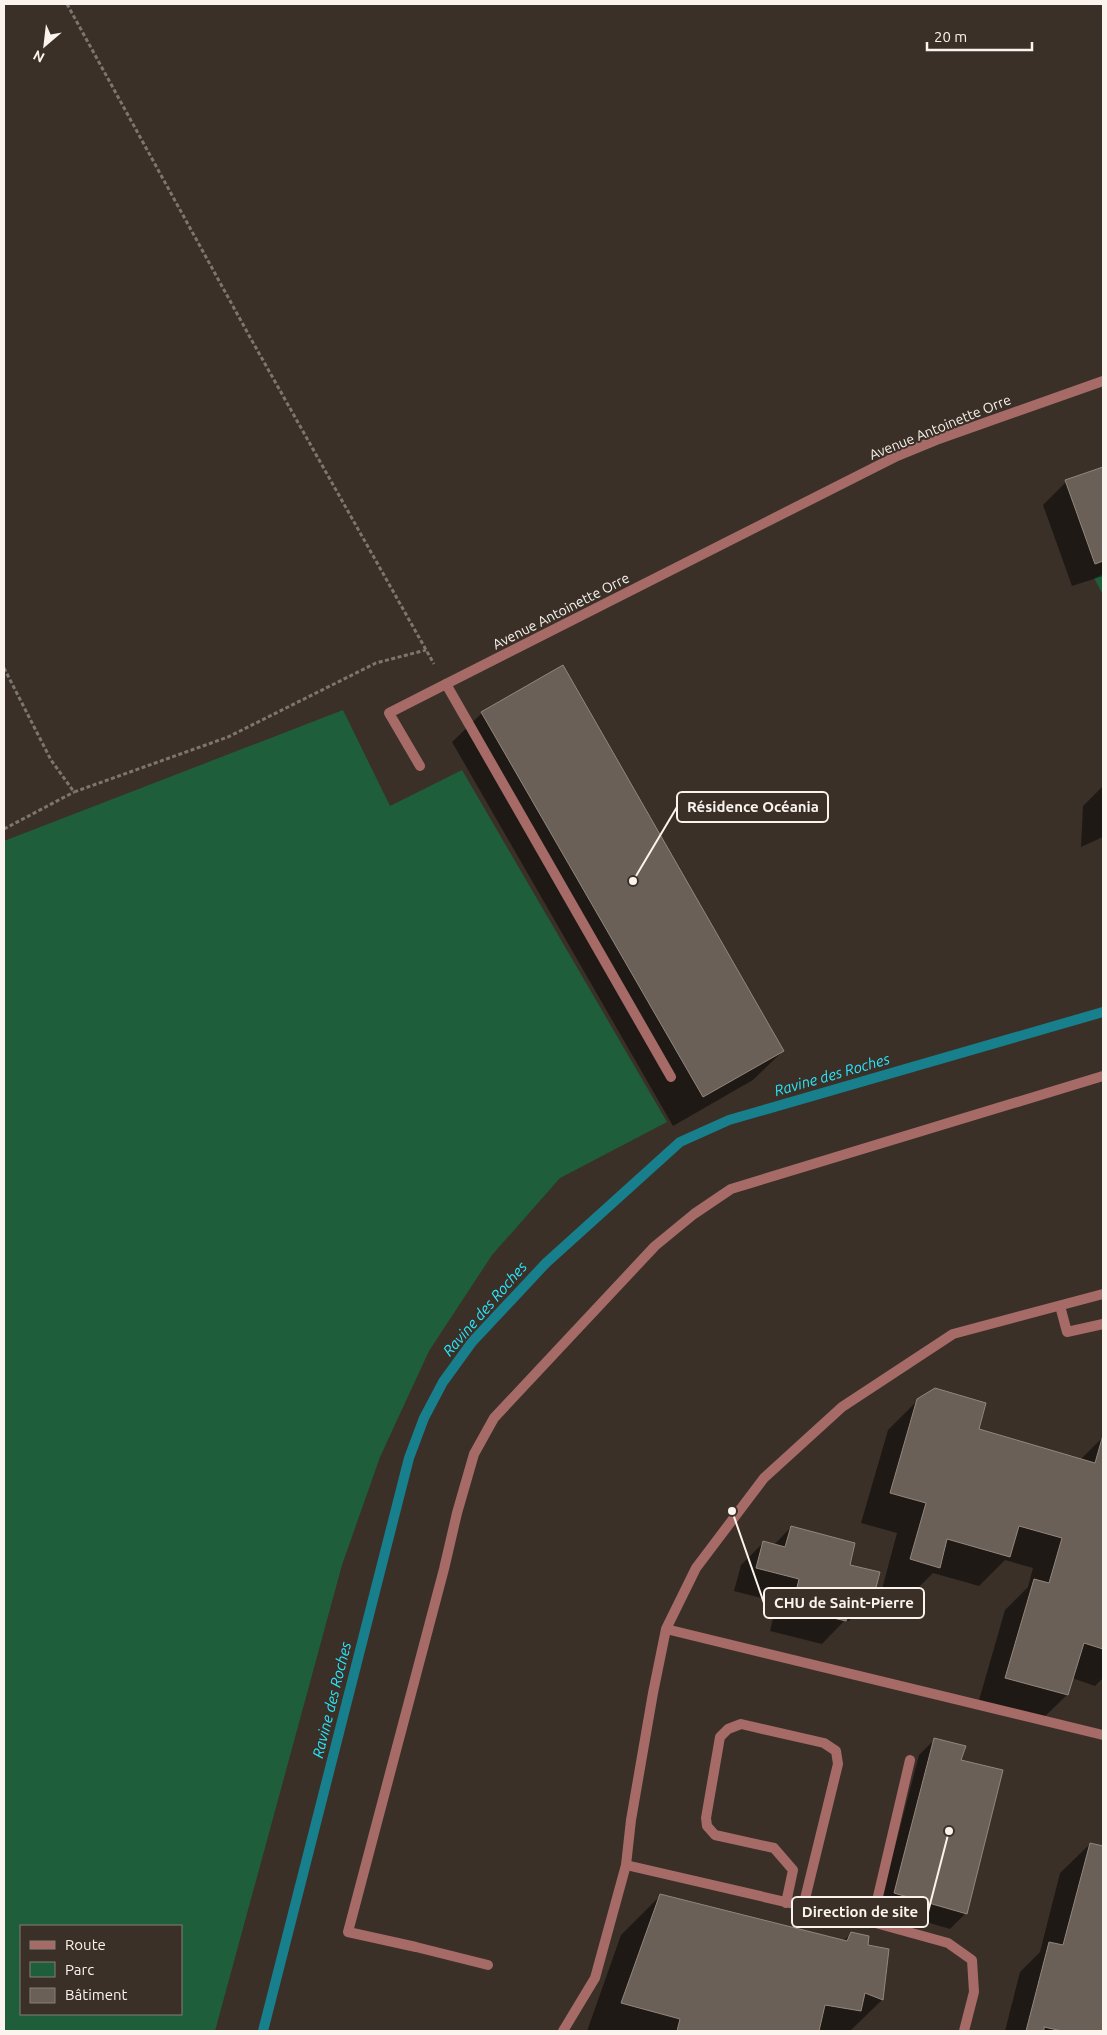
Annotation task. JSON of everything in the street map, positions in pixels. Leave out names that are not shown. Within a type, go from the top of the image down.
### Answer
[{"type":"street","name":"Avenue Antoinette Orre","points":[[420,766],[389,713],[897,456],[1103,381]]},
{"type":"street","points":[[446,684],[671,1077]]},
{"type":"street","points":[[488,1965],[348,1932],[462,1496],[474,1454],[494,1418],[655,1246],[694,1214],[731,1189],[1103,1076]]},
{"type":"street","points":[[563,2031],[594,1978],[626,1865],[631,1820],[666,1628],[696,1568],[764,1478],[842,1407],[953,1334],[1103,1294]]},
{"type":"street","points":[[1060,1306],[1067,1332],[1103,1324]]},
{"type":"street","points":[[666,1628],[1103,1735]]},
{"type":"street","points":[[793,1870],[774,1848],[715,1835],[707,1826],[706,1818],[720,1736],[728,1729],[741,1724],[824,1743],[836,1751],[838,1764],[803,1907]]},
{"type":"street","points":[[872,1922],[910,1760]]},
{"type":"street","points":[[626,1865],[872,1922],[948,1943],[972,1960],[974,1992],[964,2031]]},
{"type":"street","points":[[793,1870],[814,1865]]},
{"type":"street","points":[[786,1903],[793,1870]]},
{"type":"path","points":[[67,4],[251,339],[446,684]]},
{"type":"path","points":[[4,829],[74,792],[228,737],[376,663],[426,650]]},
{"type":"path","points":[[4,668],[51,760],[74,792]]},
{"type":"green space","points":[[1103,574],[1103,595],[1094,578]]},
{"type":"green space","points":[[343,710],[390,806],[462,770],[667,1122],[560,1178],[492,1255],[429,1351],[380,1457],[342,1565],[215,2031],[4,2031],[4,841]]},
{"type":"building","points":[[1103,467],[1103,561],[1095,564],[1065,480]]},
{"type":"building","points":[[563,665],[784,1051],[703,1097],[481,712]]},
{"type":"building","points":[[935,1388],[986,1403],[979,1429],[1095,1463],[1103,1435],[1103,1649],[1084,1643],[1068,1695],[1005,1678],[1034,1579],[1049,1583],[1062,1538],[1019,1526],[1010,1557],[947,1539],[940,1568],[910,1559],[926,1503],[890,1493],[917,1399]]},
{"type":"building","points":[[791,1526],[855,1543],[850,1565],[880,1572],[873,1599],[853,1594],[846,1621],[792,1608],[799,1579],[756,1568],[763,1541],[785,1547]]},
{"type":"building","points":[[934,1738],[966,1746],[961,1760],[1003,1770],[967,1914],[894,1893]]},
{"type":"building","points":[[1090,1843],[1103,1846],[1103,2031],[1062,2031],[1044,2027],[1044,2031],[1026,2031],[1049,1942],[1063,1945]]},
{"type":"building","points":[[660,1894],[847,1941],[851,1932],[869,1936],[868,1945],[889,1949],[883,2000],[865,1993],[861,2011],[825,2005],[819,2031],[677,2031],[680,2019],[621,2003]]},
{"type":"waterway","name":"Ravine des Roches","points":[[263,2031],[409,1458],[424,1418],[443,1382],[472,1342],[546,1263],[680,1142],[729,1120],[1103,1012]]},
{"type":"place","name":"Résidence Océania","points":[[633,881]]},
{"type":"place","name":"CHU de Saint-Pierre","points":[[732,1511]]},
{"type":"place","name":"Direction de site","points":[[949,1831]]}]
